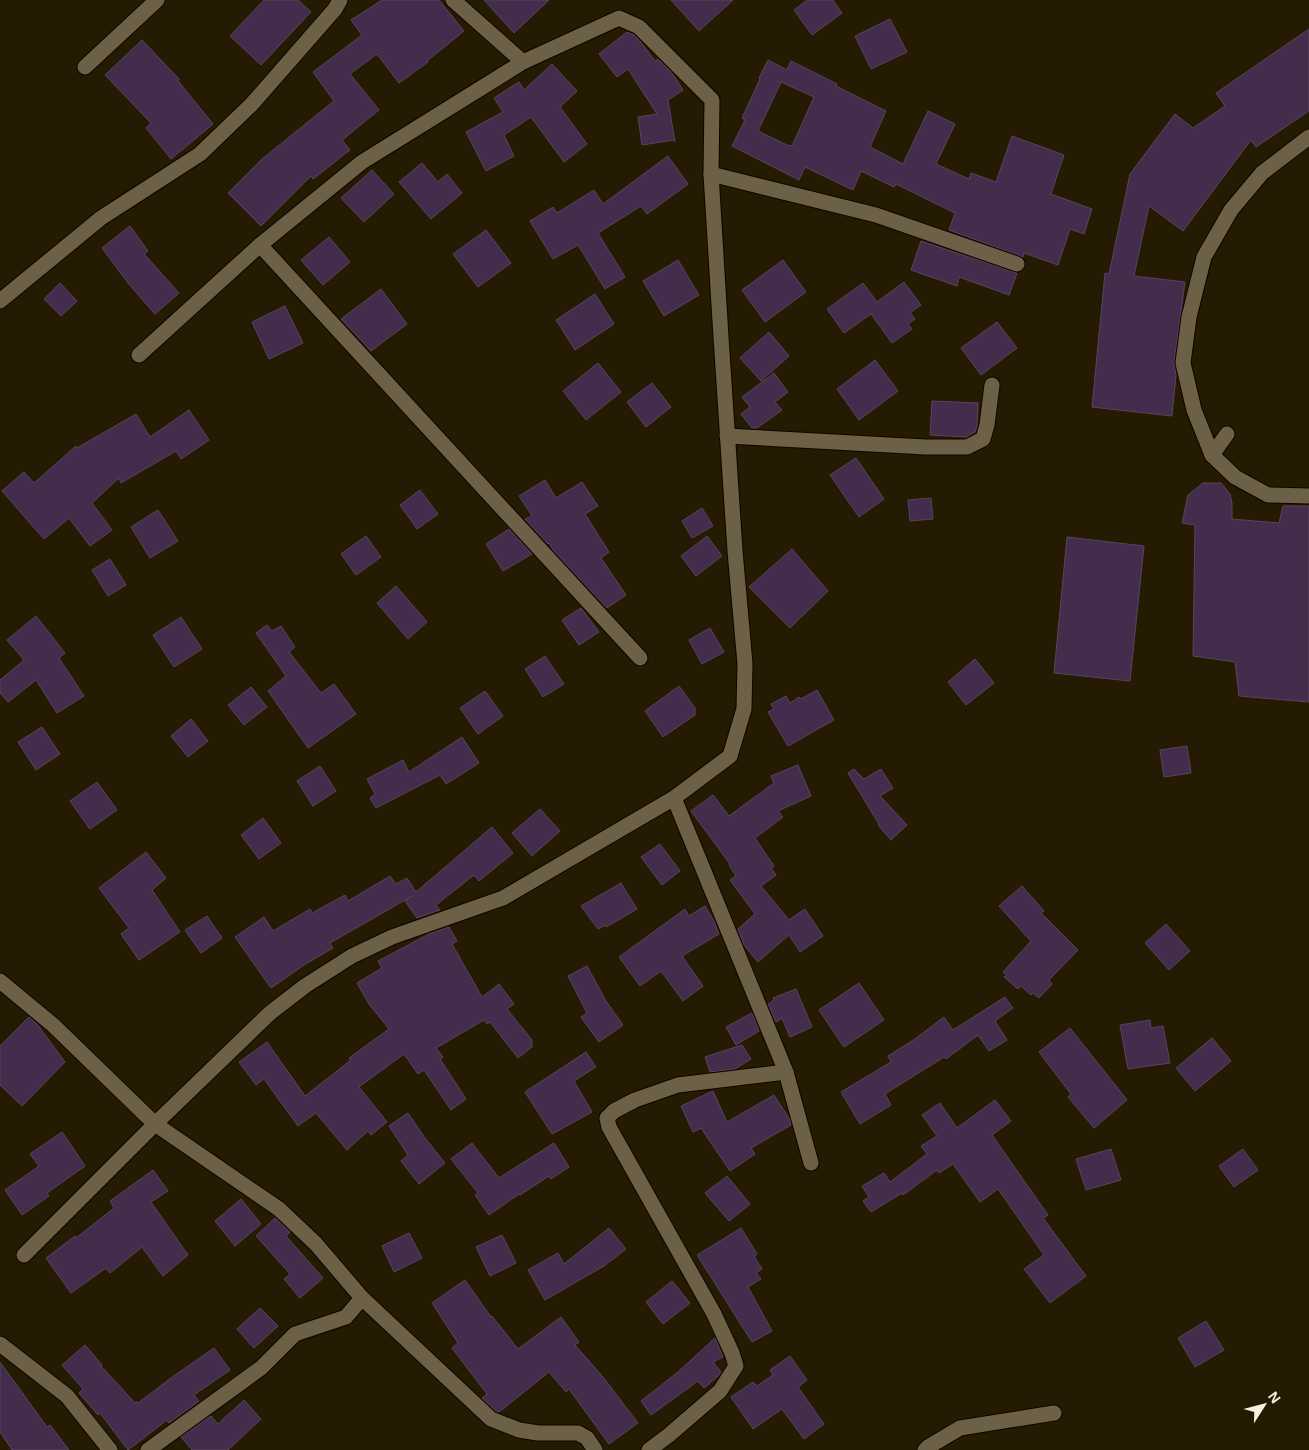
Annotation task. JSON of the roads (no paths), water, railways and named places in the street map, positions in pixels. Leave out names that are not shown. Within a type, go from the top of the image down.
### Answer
[{"type":"street","points":[[85,66],[157,0]]},
{"type":"street","points":[[453,0],[523,62]]},
{"type":"street","points":[[0,301],[101,218],[200,154],[251,105],[333,3]]},
{"type":"street","points":[[24,1255],[270,1013],[305,986],[352,956],[392,937],[503,898],[674,798],[730,756],[744,709],[745,664],[734,542],[711,174],[712,100],[639,27],[619,18],[523,62],[362,162],[260,245],[139,355]]},
{"type":"street","points":[[1309,137],[1262,173],[1231,210],[1204,258],[1189,317],[1183,363],[1194,410],[1212,454],[1234,477],[1268,494],[1309,496]]},
{"type":"street","points":[[711,174],[876,215],[1017,264]]},
{"type":"street","points":[[260,245],[640,658]]},
{"type":"street","points":[[727,436],[925,447],[966,447],[983,439],[987,425],[992,385]]},
{"type":"street","points":[[1212,454],[1227,434]]},
{"type":"street","points":[[674,798],[786,1072],[811,1163]]},
{"type":"street","points":[[0,981],[53,1025],[156,1124],[279,1209],[316,1244],[362,1298],[491,1419],[519,1430],[578,1433],[586,1438],[595,1450]]},
{"type":"street","points":[[649,1450],[720,1391],[736,1366],[714,1314],[609,1127],[607,1118],[614,1111],[635,1100],[678,1085],[786,1072]]},
{"type":"street","points":[[148,1450],[261,1368],[295,1334],[346,1317],[362,1298]]},
{"type":"street","points":[[0,1344],[67,1396],[110,1450]]},
{"type":"street","points":[[925,1450],[928,1446],[960,1428],[1054,1413]]}]
